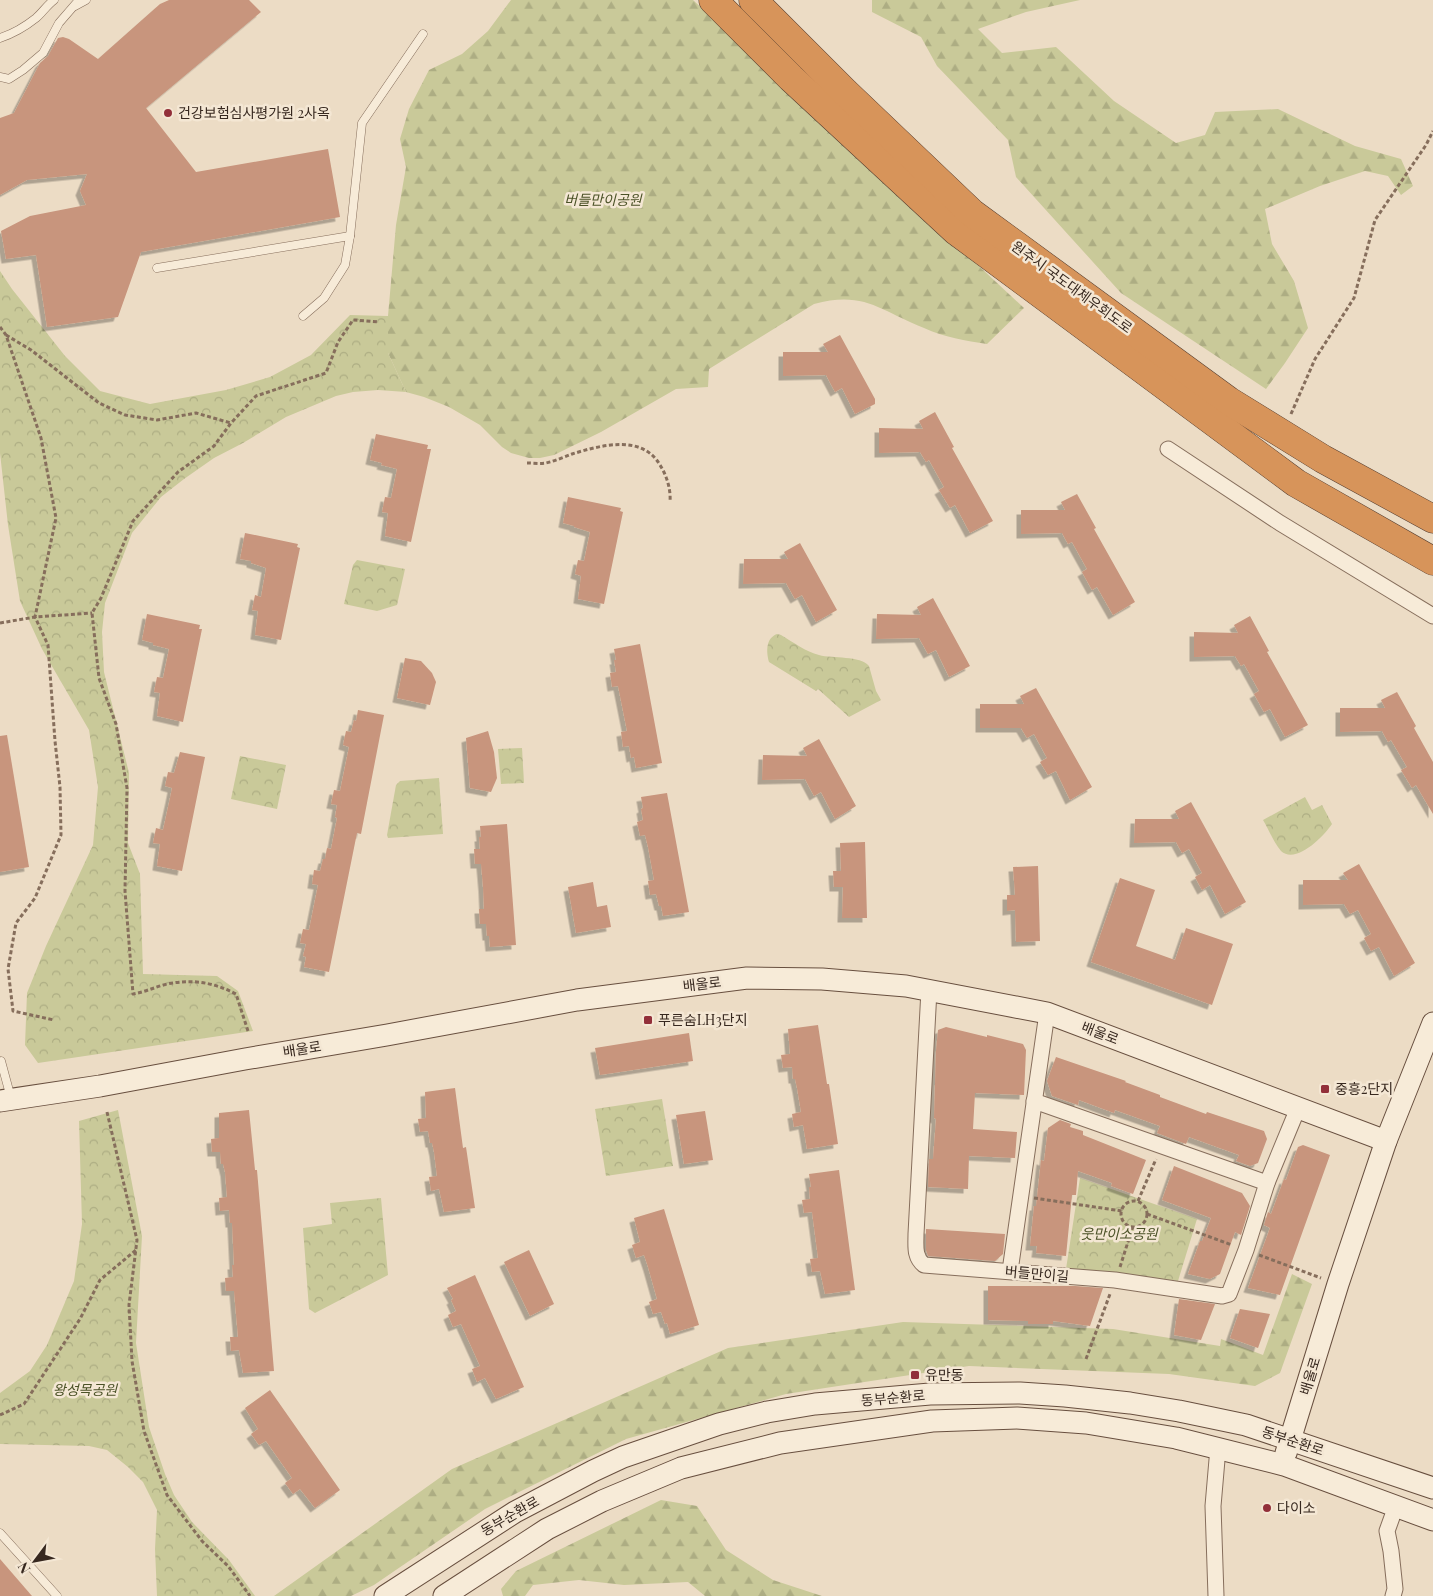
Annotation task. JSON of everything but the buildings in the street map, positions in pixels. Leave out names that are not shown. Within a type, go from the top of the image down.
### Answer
[{"type":"highway","points":[[712,0],[791,78],[956,231],[1296,483],[1433,561]]},
{"type":"highway","name":"원주시 국도대체우회도로","points":[[753,0],[845,92],[972,214],[1229,401],[1323,459],[1433,519]]},
{"type":"street","points":[[1168,448],[1280,523],[1433,616]]},
{"type":"street","name":"배울로","points":[[6,1100],[100,1086],[577,1000],[747,978],[822,979],[906,986],[1047,1013],[1386,1141]]},
{"type":"street","name":"버들만이길","points":[[929,990],[916,1234],[918,1261],[924,1265],[1115,1280],[1222,1296],[1229,1294],[1246,1250],[1267,1183],[1298,1108]]},
{"type":"street","points":[[1010,1272],[1047,1013]]},
{"type":"street","name":"배울로","points":[[1284,1465],[1338,1284],[1386,1141],[1433,1023]]},
{"type":"street","points":[[1034,1102],[1267,1183]]},
{"type":"street","name":"동부순환로","points":[[386,1596],[515,1512],[623,1457],[718,1424],[767,1412],[815,1404],[930,1394],[1020,1393],[1084,1398],[1179,1411],[1246,1425],[1433,1488]]},
{"type":"street","name":"동부순환로","points":[[444,1596],[547,1529],[602,1501],[681,1468],[780,1443],[932,1421],[1017,1418],[1086,1423],[1176,1438],[1284,1465],[1433,1520]]},
{"type":"street","points":[[1216,1596],[1213,1506],[1218,1448]]},
{"type":"street","points":[[1393,1596],[1395,1589],[1387,1531],[1396,1506]]},
{"type":"lane","points":[[0,38],[22,28],[38,17],[45,3],[54,0]]},
{"type":"lane","points":[[0,77],[8,78],[23,70],[43,53],[59,23],[79,0]]},
{"type":"lane","points":[[73,7],[86,0]]},
{"type":"lane","points":[[303,316],[324,298],[345,265],[350,236],[362,122],[423,34]]},
{"type":"lane","points":[[157,268],[350,236]]},
{"type":"lane","points":[[1,1061],[6,1100]]},
{"type":"lane","points":[[0,1533],[56,1596]]},
{"type":"path","points":[[1291,414],[1315,359],[1354,298],[1375,220],[1426,145],[1433,131]]},
{"type":"path","points":[[248,1031],[236,994],[221,986],[200,982],[168,984],[133,994],[124,891],[127,788],[116,724],[99,678],[92,613],[101,598],[132,521],[178,472],[214,446],[231,423],[256,396],[326,372],[338,342],[352,320],[379,322]]},
{"type":"path","points":[[0,327],[6,335],[40,438],[56,518],[36,617],[48,645],[54,741],[60,787],[61,835],[34,898],[16,922],[8,969],[13,1011],[54,1020]]},
{"type":"path","points":[[6,335],[31,350],[99,403],[125,415],[157,420],[196,412],[231,423]]},
{"type":"path","points":[[527,463],[546,463],[619,444],[641,447],[656,457],[663,470],[671,493],[670,502]]},
{"type":"path","points":[[0,623],[36,617],[92,613]]},
{"type":"path","points":[[107,1112],[137,1240],[129,1305],[132,1361],[144,1431],[167,1495],[202,1541],[228,1566],[250,1596]]},
{"type":"path","points":[[1138,1202],[1161,1147]]},
{"type":"path","points":[[1021,1196],[1122,1211]]},
{"type":"path","points":[[1130,1202],[1138,1202],[1145,1206],[1146,1218],[1141,1225],[1133,1226],[1125,1223],[1123,1207],[1130,1202]]},
{"type":"path","points":[[1147,1214],[1338,1284]]},
{"type":"path","points":[[1086,1359],[1133,1226]]},
{"type":"path","points":[[0,1415],[24,1404],[80,1319],[100,1280],[136,1250]]},
{"type":"green space","name":"버들만이공원","points":[[511,0],[693,0],[1024,308],[987,344],[939,334],[872,304],[846,299],[814,304],[709,369],[708,387],[676,389],[601,432],[554,455],[540,458],[529,458],[511,453],[502,447],[480,425],[449,407],[406,392],[388,353],[388,316],[396,225],[406,167],[400,139],[409,109],[429,70],[462,54],[488,31]]},
{"type":"green space","points":[[872,0],[1080,0],[1026,12],[978,29],[1002,53],[1056,47],[1114,101],[1176,143],[1205,135],[1215,112],[1278,109],[1355,146],[1401,159],[1413,186],[1401,195],[1388,176],[1365,171],[1320,186],[1265,209],[1272,244],[1294,281],[1308,328],[1266,389],[1121,293],[1016,177],[1008,140],[937,66],[921,37],[872,12]]},
{"type":"green space","points":[[0,271],[65,356],[100,391],[150,404],[226,390],[270,377],[311,355],[350,315],[388,316],[388,353],[406,392],[378,390],[353,392],[336,396],[286,417],[214,458],[184,479],[161,497],[132,533],[105,603],[102,632],[104,672],[129,773],[128,843],[140,874],[143,974],[217,976],[238,991],[253,1031],[38,1063],[25,1045],[27,993],[46,946],[93,845],[98,787],[89,730],[42,649],[20,601],[8,525],[0,453]]},
{"type":"green space","points":[[357,560],[405,569],[397,605],[377,611],[344,604],[353,565]]},
{"type":"green space","points":[[777,634],[814,654],[859,660],[865,663],[869,666],[876,691],[881,700],[849,717],[818,689],[816,691],[769,662],[767,654],[768,645],[773,636]]},
{"type":"green space","points":[[522,748],[524,783],[501,784],[498,749]]},
{"type":"green space","points":[[240,756],[286,765],[277,809],[231,799]]},
{"type":"green space","points":[[439,778],[443,834],[388,838],[396,785],[400,781]]},
{"type":"green space","points":[[1305,797],[1312,810],[1322,805],[1332,824],[1316,842],[1302,852],[1287,854],[1278,848],[1263,820]]},
{"type":"green space","points":[[662,1099],[673,1166],[606,1176],[595,1109]]},
{"type":"green space","name":"왕성목공원","points":[[118,1110],[142,1236],[136,1343],[149,1427],[174,1495],[192,1522],[229,1560],[255,1596],[157,1596],[155,1549],[157,1510],[143,1482],[128,1467],[107,1450],[89,1446],[0,1444],[0,1393],[30,1371],[47,1345],[74,1281],[82,1224],[79,1121]]},
{"type":"green space","name":"웃만이소공원","points":[[1080,1178],[1197,1219],[1178,1281],[1066,1269]]},
{"type":"green space","points":[[381,1198],[388,1275],[315,1313],[309,1309],[303,1228],[332,1224],[330,1203]]},
{"type":"green space","points":[[1292,1274],[1312,1284],[1280,1373],[1255,1386],[1169,1374],[969,1366],[786,1394],[626,1439],[485,1509],[374,1585],[351,1596],[274,1596],[452,1469],[728,1348],[903,1322],[1113,1329],[1220,1346],[1221,1339],[1263,1355]]},
{"type":"green space","points":[[661,1500],[697,1506],[726,1550],[773,1580],[822,1596],[705,1596],[688,1582],[624,1585],[579,1580],[533,1585],[525,1596],[503,1596],[501,1589],[516,1571]]},
{"type":"place","name":"건강보험심사평가원 2사옥","points":[[168,113]]},
{"type":"place","name":"푸른숨LH3단지","points":[[648,1020]]},
{"type":"place","name":"중흥2단지","points":[[1325,1089]]},
{"type":"place","name":"유만동","points":[[915,1375]]},
{"type":"place","name":"다이소","points":[[1267,1508]]}]
